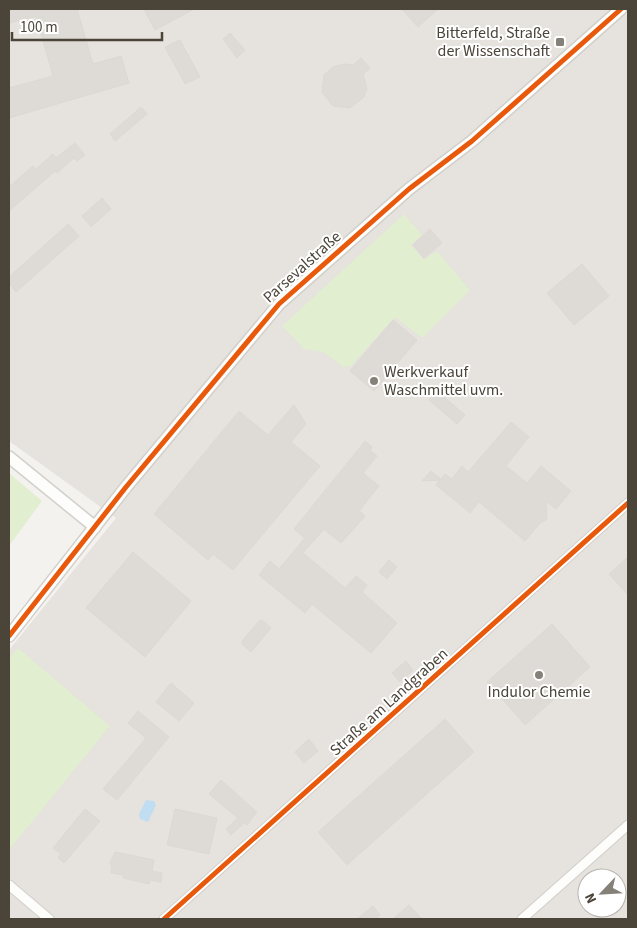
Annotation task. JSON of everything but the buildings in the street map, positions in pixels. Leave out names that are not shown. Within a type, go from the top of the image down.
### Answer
[{"type":"street","name":"Parsevalstraße","points":[[9,636],[213,381],[279,304],[409,189],[472,141],[621,9]]},
{"type":"street","points":[[9,457],[95,527]]},
{"type":"street","name":"Straße am Landgraben","points":[[164,919],[628,503]]},
{"type":"street","points":[[522,919],[628,825]]},
{"type":"street","points":[[9,885],[49,919]]},
{"type":"shaded area","points":[[9,9],[628,9],[628,919],[9,919],[9,650],[116,518],[9,441]]},
{"type":"shaded area","points":[[94,874],[162,900],[142,919],[89,919],[68,900]]},
{"type":"green space","points":[[404,214],[422,235],[411,245],[424,260],[437,251],[470,290],[422,338],[395,317],[351,366],[343,367],[323,352],[304,349],[282,326]]},
{"type":"green space","points":[[9,473],[42,501],[9,546]]},
{"type":"green space","points":[[18,648],[110,726],[9,850],[9,658]]},
{"type":"water","points":[[146,800],[154,801],[156,805],[148,822],[140,819],[139,814]]},
{"type":"cycle path","points":[[9,636],[126,487],[279,304],[409,189],[472,141],[621,9]]},
{"type":"cycle path","points":[[164,919],[628,503]]},
{"type":"place","name":"Bitterfeld, Straße der Wissenschaft","points":[[560,42]]},
{"type":"place","name":"Werkverkauf Waschmittel uvm.","points":[[374,381]]},
{"type":"place","name":"Indulor Chemie","points":[[539,675]]}]
